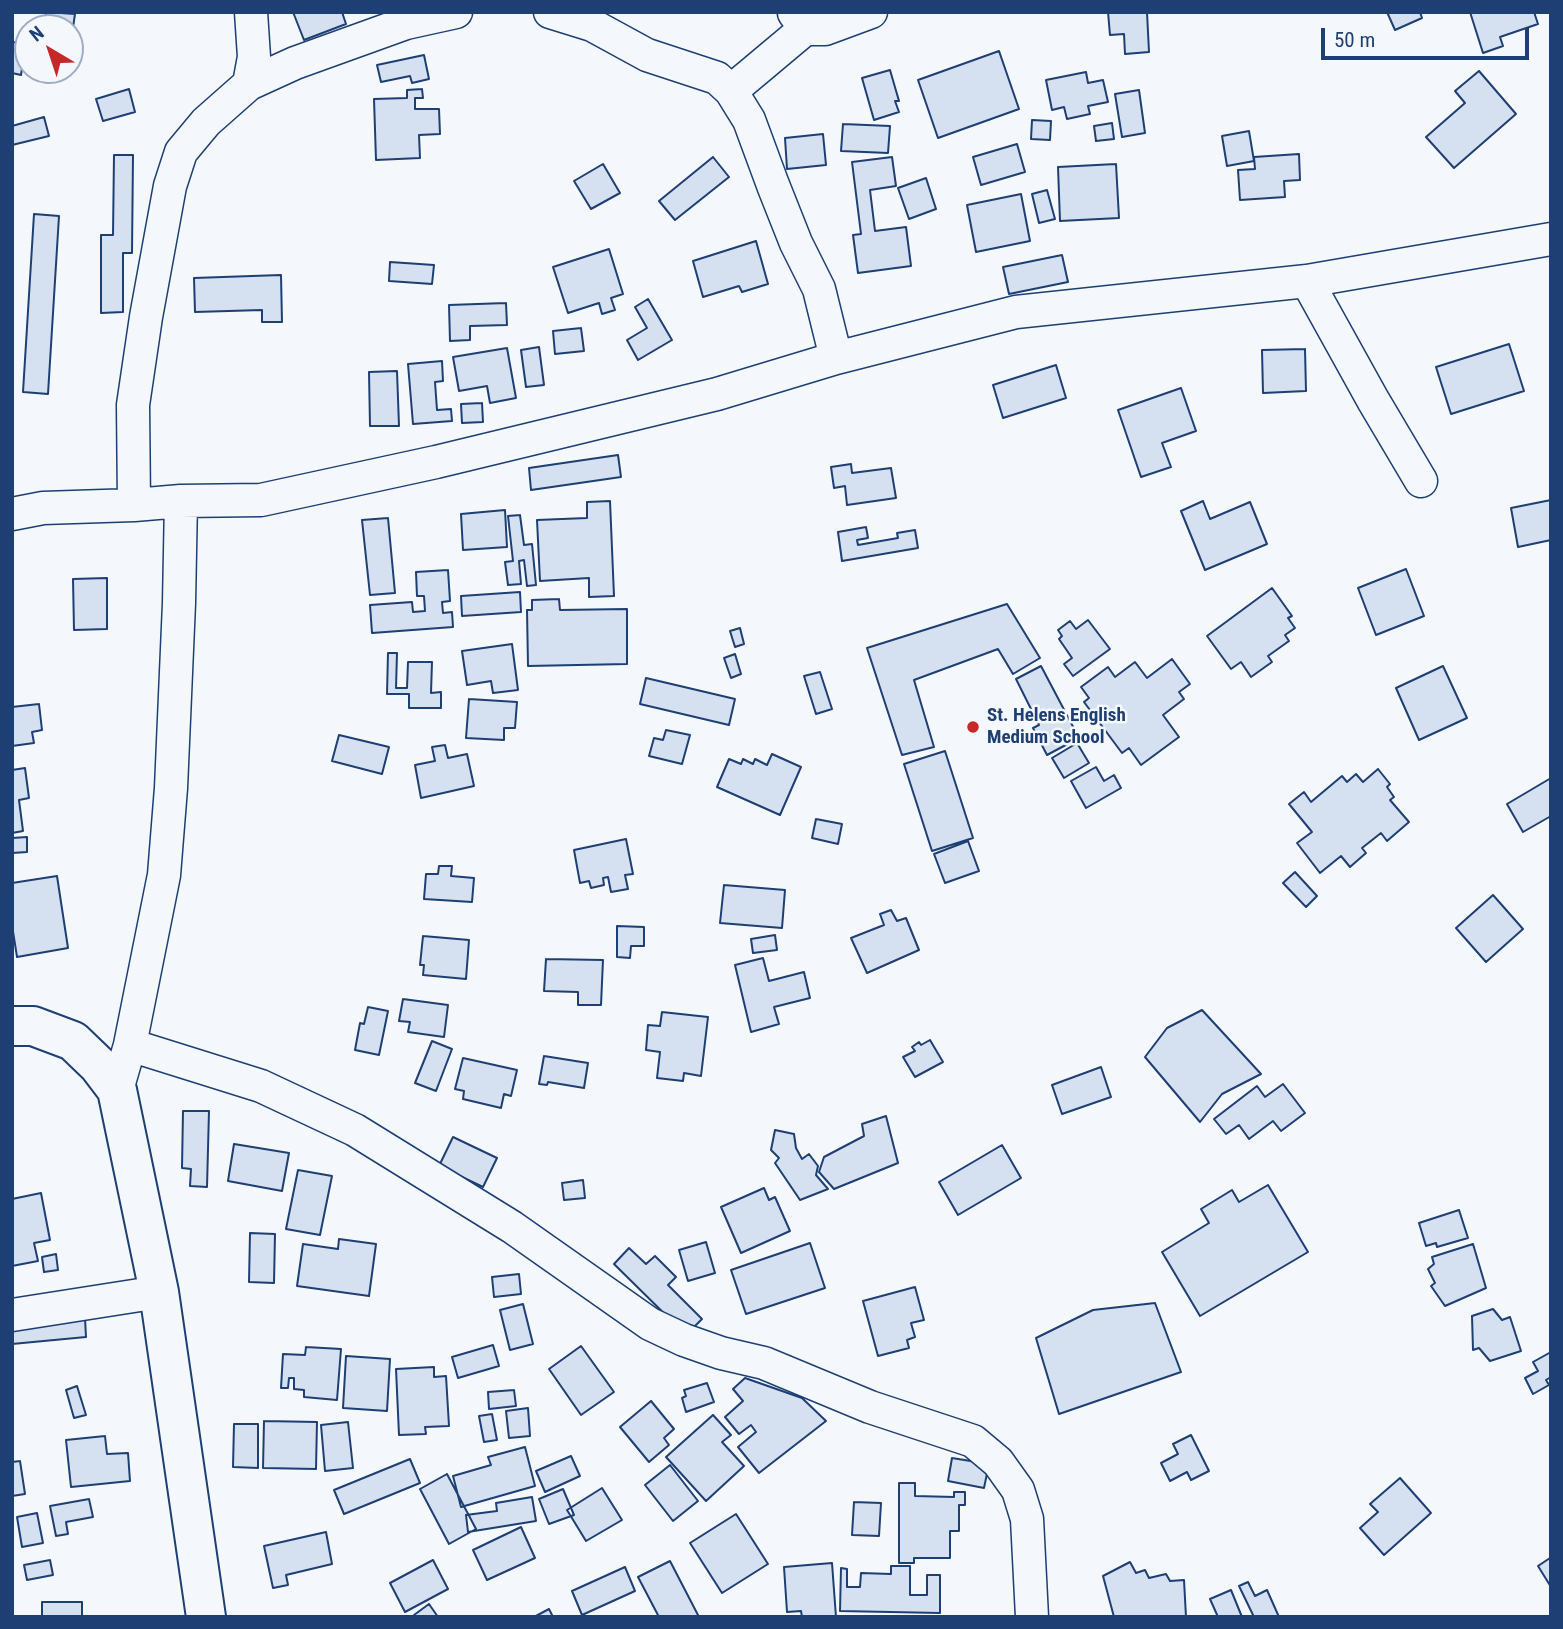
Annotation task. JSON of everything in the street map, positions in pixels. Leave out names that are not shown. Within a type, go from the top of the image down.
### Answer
[{"type":"main road","points":[[12,1026],[33,1026],[73,1041],[98,1065],[117,1090],[159,1292],[206,1617]]},
{"type":"street","points":[[249,84],[254,57],[251,12]]},
{"type":"street","points":[[134,505],[133,405],[170,186],[181,152],[206,122],[249,84],[295,63],[406,23],[456,12]]},
{"type":"street","points":[[550,12],[592,24],[647,55],[717,78],[731,91],[749,120],[796,243],[819,289],[836,358]]},
{"type":"street","points":[[731,91],[799,20],[825,29],[872,12]]},
{"type":"street","points":[[12,514],[43,508],[261,500],[436,462],[716,394],[836,358],[1016,312],[1307,281],[1551,239]]},
{"type":"street","points":[[1307,281],[1421,481]]},
{"type":"street","points":[[117,1090],[130,1045],[164,875],[179,603],[181,501]]},
{"type":"street","points":[[130,1045],[261,1086],[355,1130],[512,1227],[650,1324],[672,1335],[721,1353],[764,1363],[870,1407],[973,1441],[999,1462],[1018,1490],[1027,1519],[1032,1617]]},
{"type":"street","points":[[12,1315],[159,1292]]},
{"type":"building","points":[[293,12],[342,12],[346,24],[304,40]]},
{"type":"building","points":[[1108,12],[1147,12],[1149,52],[1125,54],[1124,34],[1110,35]]},
{"type":"building","points":[[1387,12],[1420,12],[1422,18],[1395,30]]},
{"type":"building","points":[[1470,12],[1534,12],[1538,24],[1500,37],[1503,46],[1483,53]]},
{"type":"building","points":[[12,42],[14,73],[12,73]]},
{"type":"building","points":[[999,51],[1019,109],[938,138],[918,80]]},
{"type":"building","points":[[424,55],[429,79],[412,83],[410,76],[381,82],[377,65]]},
{"type":"building","points":[[890,70],[899,101],[895,101],[899,112],[874,120],[862,78]]},
{"type":"building","points":[[1479,71],[1516,114],[1454,168],[1426,137],[1465,103],[1455,91]]},
{"type":"building","points":[[1086,72],[1088,83],[1103,80],[1108,102],[1088,106],[1090,114],[1067,119],[1064,107],[1052,110],[1046,80]]},
{"type":"building","points":[[129,89],[135,112],[103,121],[96,99]]},
{"type":"building","points":[[422,89],[423,98],[415,98],[415,109],[439,109],[440,134],[419,135],[420,158],[376,160],[374,99],[407,98],[407,90]]},
{"type":"building","points":[[1139,90],[1145,133],[1122,137],[1115,94]]},
{"type":"building","points":[[44,117],[49,136],[12,145],[12,126]]},
{"type":"building","points":[[1032,120],[1051,121],[1050,140],[1031,139]]},
{"type":"building","points":[[1112,123],[1114,139],[1096,141],[1094,126]]},
{"type":"building","points":[[843,124],[890,126],[888,153],[841,151]]},
{"type":"building","points":[[1249,131],[1254,161],[1227,166],[1222,136]]},
{"type":"building","points":[[823,134],[826,165],[787,169],[785,138]]},
{"type":"building","points":[[1017,144],[1025,172],[981,185],[973,157]]},
{"type":"building","points":[[1299,154],[1300,180],[1284,181],[1285,197],[1240,200],[1238,170],[1255,169],[1254,157]]},
{"type":"building","points":[[114,155],[133,155],[132,253],[123,253],[123,312],[101,313],[101,235],[113,235]]},
{"type":"building","points":[[713,157],[729,177],[675,220],[659,201]]},
{"type":"building","points":[[892,157],[896,186],[870,190],[875,231],[906,227],[911,266],[858,273],[853,235],[861,234],[852,162]]},
{"type":"building","points":[[603,164],[620,193],[591,209],[574,181]]},
{"type":"building","points":[[1116,164],[1119,218],[1060,221],[1058,167]]},
{"type":"building","points":[[926,178],[936,209],[909,219],[898,188]]},
{"type":"building","points":[[1047,190],[1055,219],[1039,223],[1032,194]]},
{"type":"building","points":[[1021,194],[1030,241],[976,252],[967,205]]},
{"type":"building","points":[[34,214],[59,216],[48,394],[23,392]]},
{"type":"building","points":[[756,241],[768,284],[742,292],[739,286],[703,297],[693,261]]},
{"type":"building","points":[[609,249],[623,294],[611,298],[615,310],[602,314],[599,303],[568,313],[553,267]]},
{"type":"building","points":[[1062,255],[1068,282],[1009,294],[1003,267]]},
{"type":"building","points":[[390,262],[434,265],[432,284],[389,281]]},
{"type":"building","points":[[281,275],[282,322],[262,322],[262,310],[195,312],[194,278]]},
{"type":"building","points":[[648,299],[672,340],[638,360],[627,340],[647,328],[635,307]]},
{"type":"building","points":[[506,303],[507,325],[470,326],[470,340],[450,341],[449,305]]},
{"type":"building","points":[[581,328],[584,351],[555,354],[553,331]]},
{"type":"building","points":[[1509,344],[1524,391],[1451,414],[1436,367]]},
{"type":"building","points":[[539,347],[544,385],[526,387],[521,350]]},
{"type":"building","points":[[507,348],[516,398],[490,403],[487,386],[459,391],[453,357]]},
{"type":"building","points":[[1305,349],[1306,391],[1263,393],[1262,350]]},
{"type":"building","points":[[442,361],[443,381],[435,382],[437,410],[451,409],[452,421],[413,424],[408,364]]},
{"type":"building","points":[[1056,365],[1066,398],[1003,418],[993,385]]},
{"type":"building","points":[[397,371],[399,426],[370,426],[369,372]]},
{"type":"building","points":[[1181,388],[1196,431],[1162,443],[1171,467],[1141,477],[1118,410]]},
{"type":"building","points":[[482,403],[483,422],[462,423],[461,404]]},
{"type":"building","points":[[618,455],[621,477],[531,490],[529,468]]},
{"type":"building","points":[[851,464],[852,473],[891,468],[896,498],[847,505],[845,486],[834,488],[831,467]]},
{"type":"building","points":[[1551,500],[1551,540],[1518,547],[1511,508]]},
{"type":"building","points":[[610,501],[614,596],[589,597],[589,578],[540,581],[537,520],[587,518],[587,502]]},
{"type":"building","points":[[1203,501],[1210,519],[1250,502],[1267,544],[1205,570],[1181,511]]},
{"type":"building","points":[[505,510],[507,547],[463,550],[461,514]]},
{"type":"building","points":[[520,515],[524,545],[532,544],[536,585],[527,586],[524,560],[519,561],[521,584],[508,585],[505,562],[513,561],[508,516]]},
{"type":"building","points":[[388,518],[395,593],[370,595],[362,520]]},
{"type":"building","points":[[866,527],[868,538],[857,540],[858,545],[898,538],[897,533],[915,530],[918,548],[842,561],[838,532]]},
{"type":"building","points":[[1406,569],[1424,616],[1376,635],[1358,588]]},
{"type":"building","points":[[448,570],[450,601],[442,602],[443,613],[452,612],[453,627],[372,633],[370,605],[412,602],[413,612],[425,611],[424,596],[417,596],[416,572]]},
{"type":"building","points":[[107,578],[107,629],[74,630],[73,579]]},
{"type":"building","points":[[1272,588],[1292,616],[1288,618],[1295,628],[1285,635],[1289,641],[1268,656],[1272,662],[1251,677],[1241,662],[1231,669],[1207,636]]},
{"type":"building","points":[[520,592],[521,612],[462,616],[461,596]]},
{"type":"building","points":[[559,599],[560,610],[627,609],[627,664],[528,666],[527,610],[532,610],[532,600]]},
{"type":"building","points":[[1007,604],[1040,658],[1013,674],[998,649],[914,680],[934,747],[902,755],[867,648]]},
{"type":"building","points":[[1088,620],[1110,649],[1073,676],[1064,664],[1072,658],[1059,639],[1062,636],[1058,630],[1070,621],[1076,629]]},
{"type":"building","points":[[740,628],[744,644],[735,647],[730,631]]},
{"type":"building","points":[[512,644],[518,690],[493,693],[491,681],[467,685],[462,651]]},
{"type":"building","points":[[388,653],[397,653],[396,688],[407,688],[408,662],[432,662],[431,693],[441,692],[441,708],[409,708],[409,694],[387,694]]},
{"type":"building","points":[[735,654],[741,674],[731,678],[724,658]]},
{"type":"building","points":[[1172,659],[1190,684],[1179,692],[1184,699],[1163,715],[1179,737],[1141,765],[1129,748],[1122,753],[1084,702],[1089,698],[1081,687],[1108,667],[1115,677],[1135,662],[1147,678]]},
{"type":"building","points":[[1041,666],[1079,738],[1047,755],[1033,728],[1039,725],[1016,679]]},
{"type":"building","points":[[1443,666],[1467,718],[1419,740],[1396,688]]},
{"type":"building","points":[[820,672],[832,709],[816,714],[804,676]]},
{"type":"building","points":[[646,678],[735,699],[729,725],[640,704]]},
{"type":"building","points":[[469,699],[517,702],[515,728],[504,728],[504,740],[466,738]]},
{"type":"building","points":[[39,704],[42,730],[32,732],[34,743],[12,746],[12,707]]},
{"type":"building","points":[[666,730],[690,735],[682,764],[649,756],[654,738],[663,740]]},
{"type":"building","points":[[339,735],[389,747],[382,774],[332,761]]},
{"type":"building","points":[[1077,743],[1089,763],[1064,778],[1052,758]]},
{"type":"building","points":[[445,745],[448,758],[467,754],[474,786],[421,798],[415,765],[435,761],[432,747]]},
{"type":"building","points":[[945,751],[973,838],[932,851],[904,764]]},
{"type":"building","points":[[772,754],[801,767],[780,815],[717,787],[729,759],[741,764],[743,759],[753,764],[755,759],[767,765]]},
{"type":"building","points":[[1096,767],[1104,781],[1114,775],[1121,788],[1086,808],[1071,781]]},
{"type":"building","points":[[25,768],[29,798],[19,800],[23,831],[12,833],[12,770]]},
{"type":"building","points":[[1378,769],[1390,784],[1387,787],[1394,797],[1390,800],[1409,822],[1387,841],[1381,833],[1362,848],[1366,853],[1350,867],[1341,856],[1320,873],[1297,843],[1312,832],[1289,804],[1304,792],[1311,802],[1342,776],[1347,782],[1356,774],[1363,782]]},
{"type":"building","points":[[1551,778],[1551,816],[1523,832],[1507,804]]},
{"type":"building","points":[[816,819],[842,824],[838,844],[812,838]]},
{"type":"building","points":[[27,837],[27,852],[12,853],[12,838]]},
{"type":"building","points":[[626,839],[633,874],[625,875],[628,889],[611,892],[608,877],[603,878],[604,885],[591,888],[589,881],[580,883],[574,850]]},
{"type":"building","points":[[968,841],[979,871],[945,883],[934,854]]},
{"type":"building","points":[[439,866],[452,866],[451,876],[474,878],[472,902],[424,899],[426,874],[438,874]]},
{"type":"building","points":[[1295,872],[1317,896],[1306,907],[1283,883]]},
{"type":"building","points":[[57,876],[68,948],[17,957],[12,925],[12,883]]},
{"type":"building","points":[[724,885],[785,890],[782,928],[720,923]]},
{"type":"building","points":[[1493,895],[1523,929],[1486,962],[1456,928]]},
{"type":"building","points":[[891,910],[897,921],[906,918],[919,950],[867,973],[851,938],[884,925],[880,914]]},
{"type":"building","points":[[617,926],[644,927],[644,946],[631,946],[630,958],[617,957]]},
{"type":"building","points":[[775,935],[777,950],[753,953],[751,939]]},
{"type":"building","points":[[423,936],[469,940],[466,979],[423,975],[424,965],[420,965]]},
{"type":"building","points":[[763,958],[769,981],[804,972],[810,998],[774,1007],[779,1024],[751,1032],[735,965]]},
{"type":"building","points":[[546,959],[603,960],[601,1005],[578,1005],[578,992],[544,991]]},
{"type":"building","points":[[403,999],[448,1005],[444,1037],[408,1032],[410,1022],[399,1021]]},
{"type":"building","points":[[368,1007],[388,1011],[379,1055],[355,1050],[360,1023],[364,1024]]},
{"type":"building","points":[[1202,1010],[1261,1074],[1222,1094],[1200,1122],[1145,1057],[1167,1028]]},
{"type":"building","points":[[662,1012],[708,1017],[701,1076],[684,1073],[683,1081],[657,1078],[660,1052],[646,1050],[648,1025],[660,1026]]},
{"type":"building","points":[[930,1040],[943,1062],[915,1077],[903,1057],[915,1051],[912,1047],[919,1042],[921,1045]]},
{"type":"building","points":[[432,1041],[452,1049],[436,1091],[415,1083]]},
{"type":"building","points":[[544,1056],[588,1063],[584,1088],[548,1082],[547,1085],[539,1084]]},
{"type":"building","points":[[463,1058],[517,1070],[511,1096],[504,1094],[501,1108],[463,1099],[464,1091],[455,1089]]},
{"type":"building","points":[[1101,1067],[1111,1097],[1062,1114],[1052,1085]]},
{"type":"building","points":[[1283,1084],[1305,1113],[1281,1131],[1273,1121],[1249,1139],[1239,1125],[1226,1134],[1214,1119],[1257,1086],[1265,1097]]},
{"type":"building","points":[[183,1111],[209,1111],[207,1187],[190,1186],[191,1169],[182,1168]]},
{"type":"building","points":[[886,1116],[898,1163],[834,1189],[819,1172],[824,1157],[864,1136],[862,1124]]},
{"type":"building","points":[[775,1130],[794,1134],[796,1148],[802,1159],[809,1154],[818,1166],[816,1175],[828,1189],[800,1200],[775,1163],[779,1158],[771,1150]]},
{"type":"building","points":[[453,1137],[497,1158],[483,1187],[439,1166]]},
{"type":"building","points":[[234,1144],[289,1153],[282,1191],[228,1181]]},
{"type":"building","points":[[1002,1145],[1021,1178],[958,1215],[939,1182]]},
{"type":"building","points":[[298,1170],[332,1176],[320,1235],[286,1229]]},
{"type":"building","points":[[583,1180],[585,1198],[564,1200],[562,1183]]},
{"type":"building","points":[[1268,1185],[1308,1252],[1200,1316],[1162,1252],[1209,1223],[1201,1209],[1232,1190],[1239,1202]]},
{"type":"building","points":[[764,1188],[769,1200],[775,1197],[790,1231],[741,1253],[721,1207]]},
{"type":"building","points":[[41,1193],[50,1240],[34,1243],[38,1261],[12,1266],[12,1199]]},
{"type":"building","points":[[1459,1210],[1468,1238],[1437,1247],[1436,1243],[1426,1246],[1419,1223]]},
{"type":"building","points":[[250,1233],[275,1234],[274,1283],[249,1282]]},
{"type":"building","points":[[339,1239],[376,1244],[369,1296],[297,1286],[303,1244],[338,1249]]},
{"type":"building","points":[[706,1242],[715,1273],[688,1281],[679,1250]]},
{"type":"building","points":[[810,1243],[825,1288],[746,1314],[731,1270]]},
{"type":"building","points":[[1473,1244],[1486,1288],[1445,1306],[1431,1286],[1435,1283],[1428,1269],[1434,1264],[1432,1257]]},
{"type":"building","points":[[629,1248],[646,1264],[655,1256],[676,1277],[668,1285],[702,1319],[686,1335],[614,1264]]},
{"type":"building","points":[[56,1254],[58,1270],[44,1272],[42,1257]]},
{"type":"building","points":[[519,1274],[521,1294],[494,1297],[492,1277]]},
{"type":"building","points":[[915,1287],[924,1320],[911,1323],[915,1337],[907,1340],[909,1348],[878,1356],[863,1301]]},
{"type":"building","points":[[1155,1303],[1181,1372],[1059,1414],[1036,1338],[1093,1310]]},
{"type":"building","points":[[523,1304],[533,1344],[510,1350],[500,1310]]},
{"type":"building","points":[[1493,1309],[1502,1320],[1510,1317],[1521,1351],[1490,1361],[1479,1348],[1473,1350],[1472,1316]]},
{"type":"building","points":[[85,1318],[86,1337],[12,1344],[12,1325]]},
{"type":"building","points":[[493,1345],[499,1366],[458,1378],[452,1357]]},
{"type":"building","points":[[581,1346],[614,1392],[581,1415],[549,1369]]},
{"type":"building","points":[[306,1347],[341,1349],[337,1400],[304,1397],[304,1390],[294,1389],[294,1378],[289,1378],[288,1388],[281,1388],[283,1354],[305,1355]]},
{"type":"building","points":[[1551,1352],[1551,1377],[1546,1380],[1549,1385],[1533,1394],[1525,1378],[1538,1371],[1533,1362]]},
{"type":"building","points":[[346,1356],[390,1359],[387,1411],[343,1408]]},
{"type":"building","points":[[434,1367],[434,1377],[446,1376],[449,1426],[425,1427],[426,1434],[399,1435],[396,1369]]},
{"type":"building","points":[[745,1378],[802,1398],[826,1421],[759,1473],[738,1447],[756,1432],[751,1425],[739,1434],[725,1417],[743,1401],[733,1389]]},
{"type":"building","points":[[707,1383],[714,1402],[686,1412],[682,1398],[686,1396],[684,1390]]},
{"type":"building","points":[[77,1386],[86,1415],[74,1418],[66,1390]]},
{"type":"building","points":[[514,1390],[516,1406],[489,1409],[488,1392]]},
{"type":"building","points":[[651,1401],[674,1429],[664,1438],[669,1445],[649,1462],[620,1427]]},
{"type":"building","points":[[528,1408],[530,1436],[509,1438],[506,1411]]},
{"type":"building","points":[[492,1414],[497,1440],[484,1442],[479,1416]]},
{"type":"building","points":[[713,1415],[731,1435],[722,1442],[744,1466],[706,1501],[666,1457]]},
{"type":"building","points":[[264,1421],[317,1422],[316,1469],[263,1468]]},
{"type":"building","points":[[348,1422],[353,1468],[325,1471],[321,1425]]},
{"type":"building","points":[[234,1424],[258,1424],[258,1468],[233,1467]]},
{"type":"building","points":[[1191,1435],[1209,1471],[1191,1480],[1187,1472],[1170,1481],[1161,1463],[1178,1454],[1173,1444]]},
{"type":"building","points":[[105,1436],[107,1454],[128,1453],[130,1481],[71,1487],[66,1440]]},
{"type":"building","points":[[525,1447],[535,1486],[461,1507],[453,1476],[491,1465],[488,1457]]},
{"type":"building","points":[[571,1456],[580,1476],[545,1492],[536,1471]]},
{"type":"building","points":[[952,1458],[989,1464],[984,1488],[948,1481]]},
{"type":"building","points":[[410,1459],[420,1483],[344,1514],[334,1490]]},
{"type":"building","points":[[20,1461],[25,1494],[12,1496],[12,1462]]},
{"type":"building","points":[[670,1465],[698,1501],[673,1521],[645,1485]]},
{"type":"building","points":[[447,1474],[476,1529],[449,1544],[420,1489]]},
{"type":"building","points":[[1400,1478],[1431,1513],[1384,1555],[1360,1528],[1378,1512],[1370,1504]]},
{"type":"building","points":[[899,1483],[915,1483],[915,1496],[954,1497],[954,1492],[965,1492],[965,1505],[959,1505],[959,1531],[950,1531],[950,1558],[914,1558],[914,1563],[899,1563]]},
{"type":"building","points":[[602,1488],[622,1520],[586,1541],[567,1510]]},
{"type":"building","points":[[563,1489],[574,1515],[549,1524],[539,1499]]},
{"type":"building","points":[[532,1497],[536,1521],[468,1532],[466,1515],[497,1511],[496,1503]]},
{"type":"building","points":[[89,1499],[93,1517],[66,1522],[68,1534],[56,1536],[50,1506]]},
{"type":"building","points":[[854,1502],[881,1503],[879,1536],[852,1535]]},
{"type":"building","points":[[37,1513],[43,1543],[22,1547],[17,1517]]},
{"type":"building","points":[[736,1514],[768,1564],[722,1593],[690,1543]]},
{"type":"building","points":[[521,1527],[535,1558],[487,1580],[473,1550]]},
{"type":"building","points":[[326,1532],[332,1564],[286,1575],[288,1585],[273,1588],[264,1546]]},
{"type":"building","points":[[1551,1559],[1551,1587],[1538,1566]]},
{"type":"building","points":[[50,1560],[53,1575],[27,1580],[24,1565]]},
{"type":"building","points":[[433,1560],[448,1589],[405,1612],[390,1583]]},
{"type":"building","points":[[670,1561],[699,1617],[659,1617],[638,1577]]},
{"type":"building","points":[[1130,1562],[1136,1573],[1145,1570],[1149,1578],[1166,1574],[1170,1581],[1184,1580],[1186,1617],[1114,1617],[1103,1576]]},
{"type":"building","points":[[832,1563],[836,1617],[802,1617],[801,1611],[787,1612],[784,1567]]},
{"type":"building","points":[[891,1566],[910,1566],[910,1595],[927,1595],[927,1575],[940,1575],[940,1613],[840,1611],[841,1568],[847,1569],[847,1587],[860,1587],[861,1573],[891,1574]]},
{"type":"building","points":[[625,1567],[635,1591],[582,1615],[572,1591]]},
{"type":"building","points":[[1248,1582],[1255,1596],[1267,1590],[1279,1617],[1254,1617],[1239,1586]]},
{"type":"building","points":[[1231,1590],[1242,1617],[1218,1617],[1210,1599]]},
{"type":"building","points":[[42,1602],[82,1602],[82,1617],[42,1617]]},
{"type":"building","points":[[429,1604],[438,1617],[415,1617],[414,1615]]},
{"type":"building","points":[[549,1609],[553,1617],[534,1617]]},
{"type":"place","name":"St. Helens English Medium School","points":[[973,727]]}]
